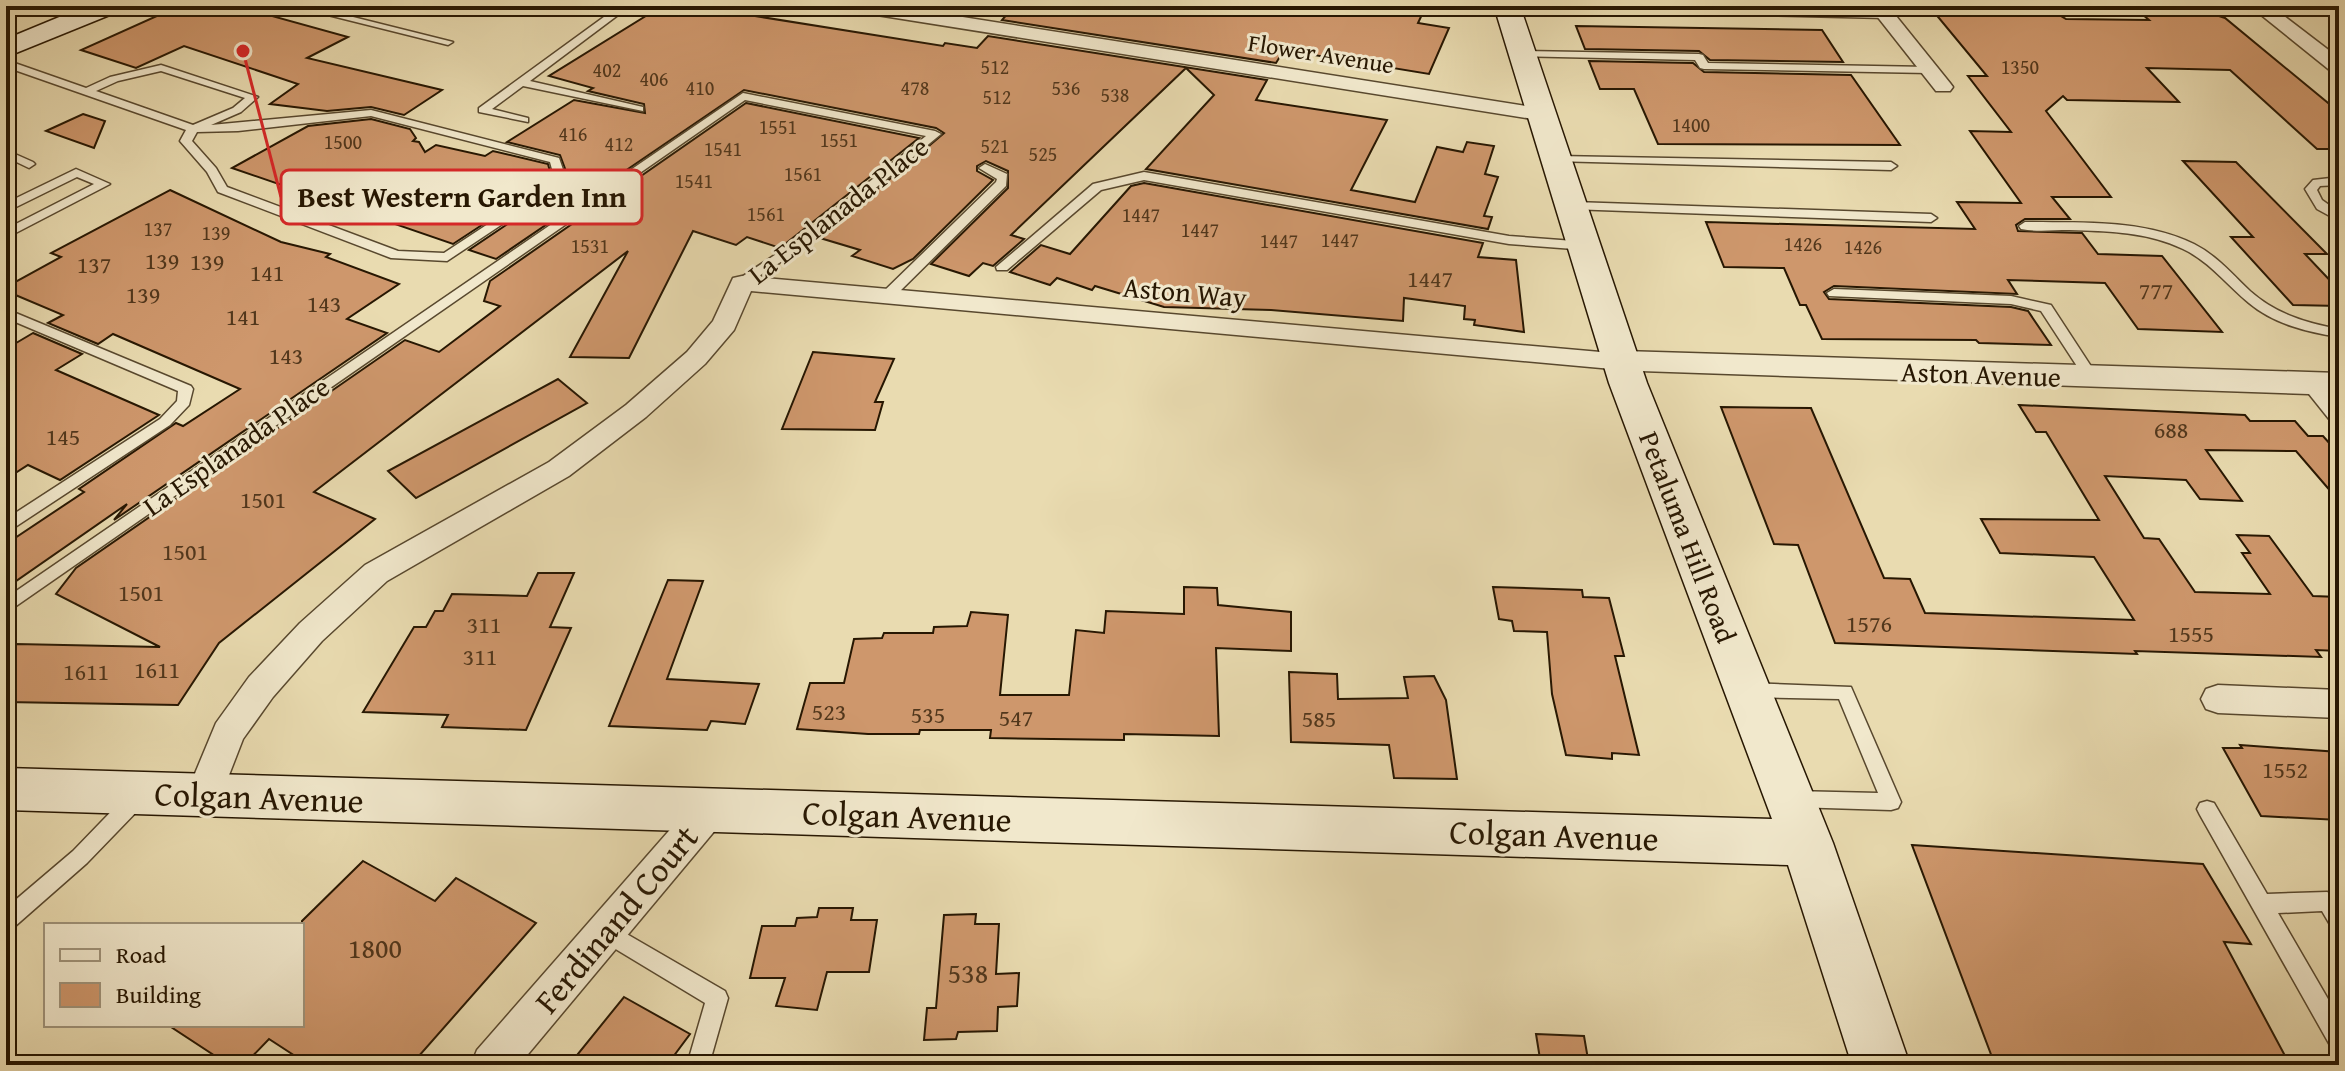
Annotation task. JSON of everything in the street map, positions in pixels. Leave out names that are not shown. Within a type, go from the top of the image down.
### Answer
[{"type":"main road","points":[[6,46],[108,6]]},
{"type":"main road","name":"Petaluma Hill Road","points":[[1507,6],[1539,114],[1574,206],[1623,362],[1798,821],[1881,1065]]},
{"type":"main road","name":"Colgan Avenue","points":[[6,789],[709,811],[1798,821]]},
{"type":"street","name":"Flower Avenue","points":[[858,6],[1539,114]]},
{"type":"street","points":[[2259,6],[2339,68]]},
{"type":"street","points":[[1881,11],[1943,87]]},
{"type":"street","name":"Aston Way","points":[[742,283],[1623,362]]},
{"type":"street","name":"La Esplanada Place","points":[[204,795],[228,733],[261,687],[311,632],[376,573],[559,469],[636,411],[706,347],[725,324],[742,283]]},
{"type":"street","name":"Aston Avenue","points":[[1623,362],[2326,384]]},
{"type":"street","points":[[2326,384],[2339,413]]},
{"type":"street","points":[[2218,699],[2339,704]]},
{"type":"street","name":"Ferdinand Court","points":[[492,1065],[709,811]]},
{"type":"lane","points":[[297,6],[448,42]]},
{"type":"lane","points":[[524,120],[483,110],[625,6]]},
{"type":"lane","points":[[1507,6],[1881,11]]},
{"type":"lane","points":[[1521,54],[1699,57],[1704,66],[1929,70]]},
{"type":"lane","points":[[6,63],[193,129],[238,130],[317,117],[371,113],[555,160],[561,181],[447,257],[396,255],[222,189],[212,171],[186,141],[193,129],[237,110],[253,97],[161,68],[114,79],[88,91]]},
{"type":"lane","points":[[520,82],[639,109]]},
{"type":"lane","name":"La Esplanada Place","points":[[6,607],[743,96],[935,134],[800,244],[742,283]]},
{"type":"lane","points":[[6,153],[29,164]]},
{"type":"lane","points":[[1557,159],[1891,166]]},
{"type":"lane","points":[[886,297],[1002,183],[1003,177],[999,172],[985,168]]},
{"type":"lane","points":[[6,208],[76,173],[104,184],[10,228]]},
{"type":"lane","points":[[1002,267],[1097,187],[1144,176],[1509,240],[1587,246]]},
{"type":"lane","points":[[2339,181],[2317,183],[2311,189],[2313,198],[2339,217]]},
{"type":"lane","points":[[1574,206],[1931,218]]},
{"type":"lane","points":[[2025,226],[2129,229],[2157,234],[2191,248],[2264,309],[2317,330],[2339,333]]},
{"type":"lane","points":[[1834,293],[2011,300],[2046,308],[2091,377]]},
{"type":"lane","points":[[6,313],[186,389],[184,402],[165,422],[6,527]]},
{"type":"lane","points":[[1748,690],[1845,692],[1891,802],[1798,821]]},
{"type":"lane","points":[[6,921],[80,857],[140,794]]},
{"type":"lane","points":[[2207,809],[2339,1039]]},
{"type":"lane","points":[[2261,904],[2327,901],[2339,921]]},
{"type":"lane","points":[[606,932],[717,998],[698,1065]]},
{"type":"building","points":[[179,6],[236,6],[348,37],[307,58],[442,90],[404,115],[371,107],[327,111],[270,104],[298,84],[184,46],[136,68],[81,50]]},
{"type":"building","points":[[662,6],[755,16],[943,46],[945,43],[977,48],[988,36],[1267,80],[1256,100],[1387,120],[1351,190],[1415,202],[1437,147],[1463,152],[1467,142],[1494,146],[1485,174],[1498,177],[1484,216],[1492,217],[1488,229],[1146,169],[1214,95],[1186,68],[1011,235],[1024,239],[993,266],[983,263],[969,276],[931,264],[1008,188],[1008,171],[986,161],[977,166],[977,171],[993,180],[913,259],[893,269],[852,256],[860,250],[820,238],[944,133],[936,128],[744,90],[496,259],[469,250],[570,182],[560,155],[507,142],[574,100],[645,113],[644,104],[588,91],[593,88],[549,76]]},
{"type":"building","points":[[1014,6],[1426,6],[1418,23],[1449,28],[1429,74],[1284,50],[1276,63],[1002,20]]},
{"type":"building","points":[[1929,6],[2044,6],[2066,19],[2149,20],[2142,14],[2213,14],[2225,18],[2339,112],[2339,149],[2317,149],[2230,70],[2147,68],[2179,102],[2067,100],[2063,96],[2046,111],[2111,197],[2052,197],[2070,219],[2025,219],[2016,225],[2018,231],[2082,233],[2098,254],[2162,256],[2222,332],[2138,329],[2105,283],[2008,280],[2017,294],[1834,286],[1824,292],[1829,299],[2011,307],[2028,311],[2051,345],[1979,343],[1976,340],[1822,339],[1806,305],[1800,305],[1784,268],[1724,267],[1706,222],[1975,229],[1957,202],[2021,203],[1970,131],[2011,132],[1968,76],[1987,76]]},
{"type":"building","points":[[1576,26],[1822,30],[1843,62],[1710,60],[1699,51],[1585,49]]},
{"type":"building","points":[[1589,61],[1693,63],[1704,72],[1851,75],[1900,145],[1658,144],[1634,89],[1600,89]]},
{"type":"building","points":[[746,103],[919,138],[780,248],[747,237],[736,245],[693,231],[629,358],[570,357],[628,251],[314,492],[375,519],[219,643],[178,705],[6,702],[6,656],[16,644],[160,647],[56,594],[76,568],[405,340],[439,352],[500,306],[484,301],[490,281]]},
{"type":"building","points":[[83,114],[105,121],[94,148],[46,131]]},
{"type":"building","points":[[371,119],[410,129],[416,138],[413,141],[419,142],[425,152],[436,145],[485,156],[493,151],[548,164],[552,179],[453,244],[232,168],[308,126]]},
{"type":"building","points":[[2183,161],[2236,162],[2327,254],[2305,254],[2339,290],[2339,306],[2293,305],[2231,237],[2253,237]]},
{"type":"building","points":[[1144,183],[1483,243],[1478,257],[1516,260],[1524,332],[1474,325],[1475,320],[1464,319],[1465,306],[1404,298],[1403,321],[1271,310],[1164,307],[1095,286],[1092,290],[1057,278],[1050,285],[1010,272],[1041,245],[1070,254],[1131,186]]},
{"type":"building","points":[[170,190],[281,242],[330,254],[326,257],[399,284],[347,319],[387,333],[114,520],[127,504],[6,588],[6,544],[84,492],[79,489],[176,423],[183,426],[240,389],[113,334],[98,344],[48,323],[63,315],[6,291],[6,287],[61,257],[51,253]]},
{"type":"building","points":[[33,333],[82,354],[56,370],[159,415],[60,480],[28,465],[6,479],[6,349]]},
{"type":"building","points":[[813,352],[894,359],[875,402],[883,402],[875,430],[782,429]]},
{"type":"building","points":[[558,379],[587,403],[416,498],[388,471]]},
{"type":"building","points":[[2019,405],[2245,415],[2250,421],[2295,421],[2308,436],[2323,436],[2339,454],[2339,501],[2296,451],[2206,450],[2242,501],[2200,499],[2186,480],[2105,476],[2144,538],[2159,539],[2195,592],[2270,594],[2242,553],[2250,553],[2237,535],[2269,536],[2313,596],[2339,597],[2339,651],[2316,650],[2321,657],[1835,643],[1798,545],[1774,544],[1721,407],[1811,408],[1884,578],[1910,579],[1925,613],[2134,620],[2094,557],[2000,553],[1981,519],[2099,520],[2046,432],[2036,432]]},
{"type":"building","points":[[538,573],[574,573],[550,627],[571,628],[526,730],[442,727],[448,715],[363,712],[414,627],[426,627],[435,611],[443,611],[452,594],[527,596]]},
{"type":"building","points":[[668,580],[703,581],[667,679],[759,684],[745,724],[711,721],[707,730],[609,726]]},
{"type":"building","points":[[1184,587],[1217,588],[1218,605],[1291,612],[1291,651],[1216,648],[1219,736],[1124,734],[1124,740],[990,738],[991,730],[868,734],[797,729],[810,683],[844,683],[854,639],[882,638],[884,633],[933,633],[934,627],[967,626],[971,612],[1008,615],[1000,695],[1069,695],[1076,630],[1104,633],[1106,611],[1184,614]]},
{"type":"building","points":[[1493,587],[1582,590],[1583,597],[1609,598],[1624,656],[1615,656],[1639,755],[1612,753],[1612,759],[1566,755],[1552,694],[1547,632],[1514,631],[1512,621],[1499,619]]},
{"type":"building","points":[[1289,672],[1337,674],[1338,699],[1408,698],[1404,677],[1434,676],[1446,700],[1457,779],[1394,778],[1389,745],[1291,742]]},
{"type":"building","points":[[2240,745],[2339,752],[2339,820],[2261,816],[2223,748],[2242,748]]},
{"type":"building","points":[[1912,845],[2203,864],[2251,944],[2224,942],[2290,1065],[1995,1065]]},
{"type":"building","points":[[363,861],[435,901],[456,878],[536,923],[411,1065],[309,1065],[269,1039],[244,1065],[229,1065],[171,1027],[304,1027],[302,921]]},
{"type":"building","points":[[819,908],[853,908],[851,920],[877,920],[869,972],[827,972],[817,1010],[776,1006],[785,978],[750,978],[762,926],[795,926],[797,918],[817,917]]},
{"type":"building","points":[[976,914],[975,924],[999,924],[996,974],[1019,973],[1017,1006],[998,1007],[997,1031],[958,1032],[956,1039],[924,1040],[927,1008],[936,1008],[944,915]]},
{"type":"building","points":[[624,997],[690,1034],[667,1065],[569,1065]]},
{"type":"building","points":[[1536,1034],[1584,1036],[1589,1065],[1541,1065]]},
{"type":"place","name":"Best Western Garden Inn","points":[[243,51]]}]
